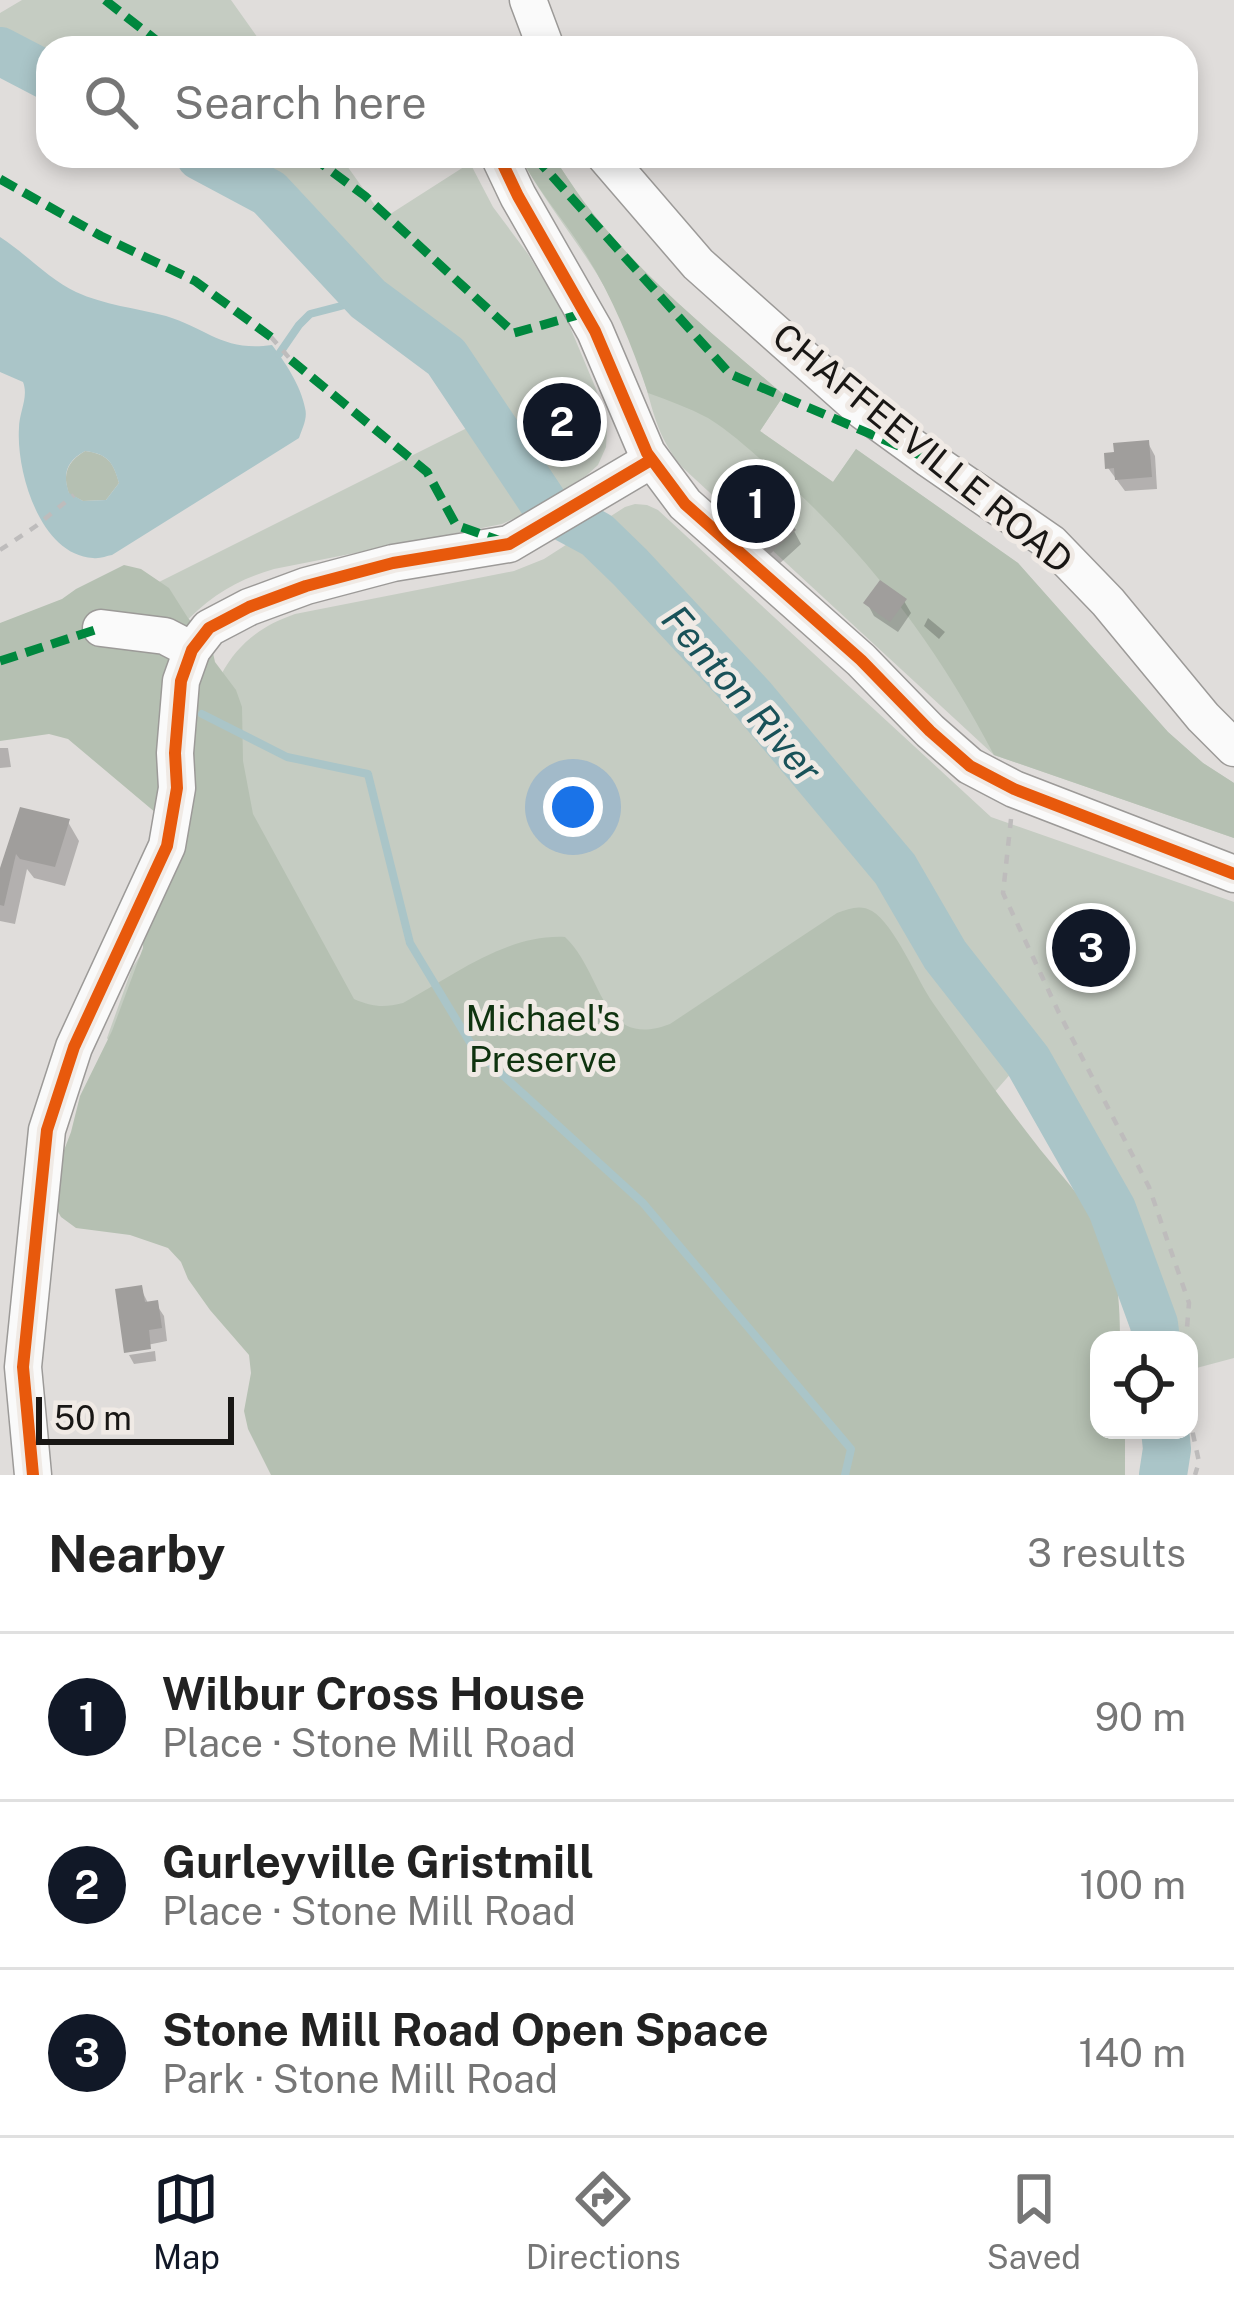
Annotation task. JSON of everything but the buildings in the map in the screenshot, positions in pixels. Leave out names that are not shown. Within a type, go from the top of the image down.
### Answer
[{"type":"street","points":[[505,168],[595,332],[651,460],[685,504],[979,772],[1234,874]]},
{"type":"street","name":"CHAFFEEVILLE ROAD","points":[[615,168],[698,264],[863,411],[1051,543],[1234,748]]},
{"type":"street","points":[[33,1475],[23,1367],[47,1130],[74,1047],[167,846],[177,788],[181,681],[193,650],[208,628],[306,586],[393,563],[509,544],[651,460]]},
{"type":"street","points":[[101,628],[164,636],[193,650]]},
{"type":"path","points":[[271,337],[291,359]]},
{"type":"path","points":[[0,550],[74,495]]},
{"type":"path","points":[[1014,789],[1003,893],[1150,1187],[1189,1303],[1187,1331]]},
{"type":"path","points":[[1194,1439],[1199,1462],[1195,1475]]},
{"type":"green space","points":[[22,0],[231,0],[256,36],[36,36],[36,80],[0,67],[0,13]]},
{"type":"green space","points":[[201,168],[349,168],[384,218],[462,168],[473,168],[565,315],[607,429],[598,465],[502,524],[260,573],[212,598],[181,627],[155,584],[473,425],[441,357],[413,312],[335,245]]},
{"type":"green space","points":[[527,168],[561,168],[628,254],[784,395],[760,431],[833,482],[856,449],[1018,563],[1168,732],[1234,783],[1234,838],[994,755],[682,467],[661,434],[610,297]]},
{"type":"green space","points":[[527,168],[561,168],[628,254],[784,395],[760,431],[833,482],[856,449],[1018,563],[1168,732],[1234,783],[1234,838],[994,755],[924,638],[839,533],[725,430],[701,414],[648,393],[599,277]]},
{"type":"green space","points":[[85,451],[104,457],[114,469],[119,483],[106,500],[83,501],[69,494],[68,469]]},
{"type":"green space","name":"Michael's Preserve","points":[[647,505],[658,510],[991,817],[1234,902],[1234,1358],[1198,1368],[1198,1331],[1152,1331],[1134,1265],[1105,1193],[1020,1063],[824,1288],[362,1465],[107,1038],[132,968],[185,889],[221,675],[243,645],[271,624],[295,614],[514,571],[544,559],[625,507]]},
{"type":"green space","name":"Michael's Preserve","points":[[124,565],[141,569],[169,588],[211,644],[215,662],[236,690],[242,707],[243,761],[253,814],[354,999],[378,1006],[403,1003],[501,949],[565,937],[616,1018],[630,1027],[647,1029],[670,1024],[837,913],[863,908],[881,918],[933,1003],[1083,1202],[1106,1240],[1118,1290],[1120,1331],[1090,1331],[1090,1439],[1125,1439],[1125,1475],[271,1475],[244,1411],[249,1355],[210,1310],[181,1262],[168,1248],[130,1235],[76,1228],[61,1217],[52,1201],[80,1096],[112,1031],[143,948],[156,813],[68,739],[49,734],[0,741],[0,623]]},
{"type":"water","points":[[0,237],[76,292],[166,316],[228,342],[272,345],[300,391],[305,420],[299,438],[112,555],[93,558],[59,542],[35,508],[19,446],[25,388],[23,382],[0,372]],"holes":[[[85,451],[99,454],[114,470],[119,483],[106,500],[83,501],[69,493],[66,474],[70,463]]]},
{"type":"waterway","name":"Fenton River","points":[[0,51],[36,70]]},
{"type":"waterway","name":"Fenton River","points":[[222,168],[269,193],[368,299],[446,357],[547,508],[597,535],[630,567],[751,697],[895,869],[945,955],[1028,1061],[1112,1209],[1155,1331]]},
{"type":"waterway","points":[[279,354],[310,314],[368,299]]},
{"type":"waterway","points":[[202,714],[287,757],[368,774],[410,943],[474,1049],[643,1203],[851,1449],[845,1475]]},
{"type":"waterway","name":"Fenton River","points":[[1163,1475],[1166,1439]]},
{"type":"marked path","points":[[105,0],[151,36]]},
{"type":"marked path","points":[[327,168],[365,196],[514,333],[585,313]]},
{"type":"marked path","points":[[545,168],[730,374],[929,459]]},
{"type":"marked path","points":[[0,179],[101,236],[195,281],[271,337]]},
{"type":"marked path","points":[[291,360],[427,472],[456,525],[498,540]]},
{"type":"marked path","points":[[0,661],[101,628]]},
{"type":"cycle path","points":[[505,168],[595,331],[647,453],[685,504],[861,660],[970,766],[1014,789],[1234,874]]},
{"type":"cycle path","points":[[33,1475],[23,1367],[47,1130],[74,1047],[167,846],[177,788],[181,681],[192,650],[209,628],[306,586],[393,563],[509,544],[651,460]]},
{"type":"place","name":"Gurleyville Gristmill","points":[[562,422]]},
{"type":"place","name":"Wilbur Cross House","points":[[756,504]]},
{"type":"place","name":"Stone Mill Road Open Space","points":[[1091,948]]}]
